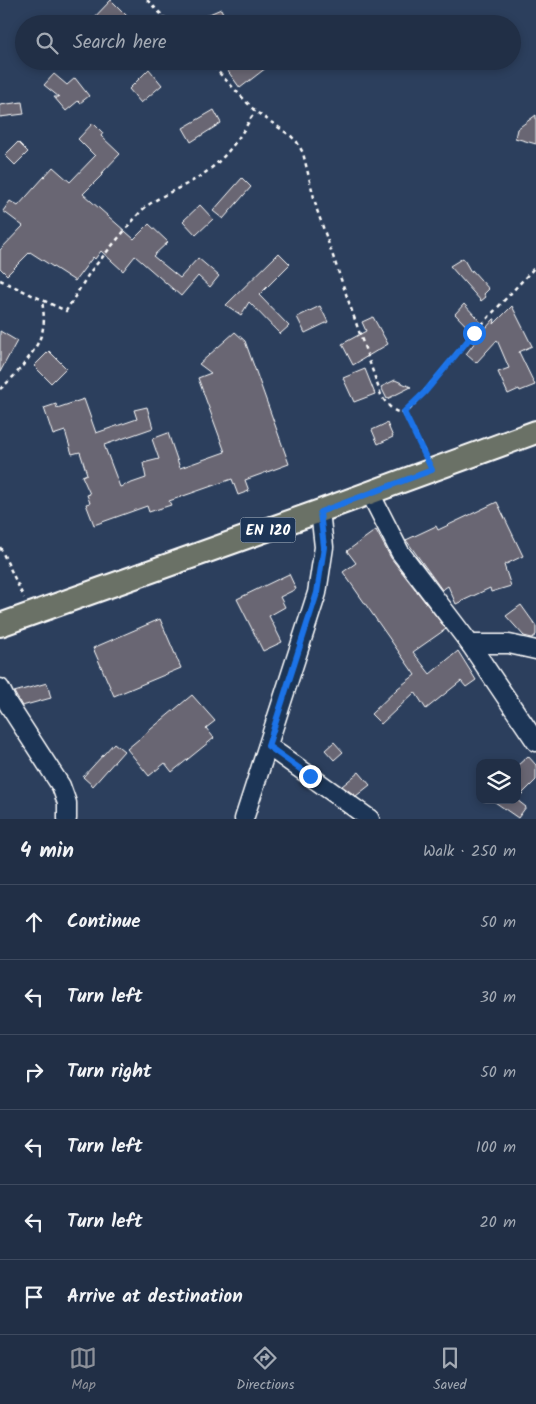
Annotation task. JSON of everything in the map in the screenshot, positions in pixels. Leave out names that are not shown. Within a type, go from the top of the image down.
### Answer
[{"type":"main road","name":"EN 120","points":[[0,625],[320,512],[536,432]]},
{"type":"street","points":[[370,493],[400,552],[470,644],[536,742]]},
{"type":"street","points":[[244,819],[317,593],[324,547],[320,512]]},
{"type":"street","points":[[470,644],[510,644],[536,650]]},
{"type":"street","points":[[0,688],[8,704],[61,786],[67,803],[67,819]]},
{"type":"street","points":[[268,746],[370,819]]},
{"type":"path","points":[[147,0],[162,15]]},
{"type":"path","points":[[216,70],[255,111],[298,142],[303,153],[320,219],[381,395],[386,404],[392,409],[404,412],[415,403],[474,333],[536,266]]},
{"type":"path","points":[[0,280],[66,311],[90,272],[130,222],[149,204],[189,183],[212,168],[239,140],[255,111]]},
{"type":"path","points":[[0,390],[19,372],[41,336],[44,319],[42,300]]},
{"type":"path","points":[[404,412],[432,470]]},
{"type":"path","points":[[0,547],[32,613]]},
{"type":"building","points":[[111,0],[126,15],[97,15]]},
{"type":"building","points":[[221,9],[224,15],[207,15]]},
{"type":"building","points":[[148,70],[162,85],[141,103],[129,89]]},
{"type":"building","points":[[227,70],[263,70],[240,88]]},
{"type":"building","points":[[54,74],[67,85],[75,78],[89,96],[80,103],[78,101],[66,111],[54,97],[59,97],[44,85]]},
{"type":"building","points":[[22,102],[24,114],[0,117],[0,105]]},
{"type":"building","points":[[214,110],[221,123],[191,142],[183,128]]},
{"type":"building","points":[[536,115],[536,144],[515,138],[517,129]]},
{"type":"building","points":[[93,123],[103,133],[101,136],[120,154],[83,194],[134,239],[149,224],[168,242],[153,256],[180,278],[198,258],[219,276],[210,287],[198,276],[181,296],[135,256],[123,271],[101,251],[95,259],[93,257],[75,281],[30,252],[7,275],[0,268],[0,250],[23,226],[3,211],[10,201],[18,206],[53,167],[70,182],[95,156],[78,139]]},
{"type":"building","points":[[18,142],[28,152],[15,165],[5,155]]},
{"type":"building","points":[[242,178],[251,187],[223,219],[213,211]]},
{"type":"building","points":[[200,205],[213,219],[196,235],[183,221]]},
{"type":"building","points":[[279,253],[290,264],[259,295],[289,326],[280,334],[249,302],[241,315],[226,305]]},
{"type":"building","points":[[463,258],[471,272],[472,270],[489,289],[484,294],[486,297],[481,301],[450,266]]},
{"type":"building","points":[[464,304],[486,328],[495,319],[494,324],[512,306],[532,346],[519,352],[535,385],[508,394],[498,372],[509,368],[497,340],[476,363],[466,354],[482,333],[477,337],[455,314]]},
{"type":"building","points":[[320,306],[328,322],[305,333],[297,317]]},
{"type":"building","points":[[373,317],[388,344],[353,365],[342,344],[366,331],[362,322]]},
{"type":"building","points":[[0,331],[17,341],[0,372]]},
{"type":"building","points":[[235,332],[245,341],[289,464],[245,480],[249,491],[238,495],[232,479],[169,501],[171,505],[149,512],[147,506],[94,525],[86,504],[90,503],[87,495],[90,494],[82,476],[87,474],[80,452],[72,454],[65,431],[53,435],[44,408],[56,404],[57,408],[84,399],[96,433],[137,419],[134,410],[147,407],[153,428],[104,445],[120,487],[146,478],[143,463],[159,459],[152,439],[168,433],[180,468],[225,452],[198,378],[211,373],[199,364]]},
{"type":"building","points":[[49,351],[66,368],[51,383],[34,366]]},
{"type":"building","points":[[365,369],[375,394],[354,402],[343,378]]},
{"type":"building","points":[[395,380],[411,387],[387,399],[381,387]]},
{"type":"building","points":[[387,423],[393,437],[378,444],[372,430]]},
{"type":"building","points":[[497,502],[523,556],[504,565],[511,586],[491,592],[490,588],[456,604],[448,586],[442,590],[406,540],[436,526],[438,530]]},
{"type":"building","points":[[376,530],[391,558],[446,629],[413,652],[430,674],[458,651],[476,680],[466,687],[461,681],[426,709],[415,692],[381,724],[371,714],[398,688],[415,675],[343,572],[356,563],[347,551]]},
{"type":"building","points":[[289,574],[296,589],[280,597],[285,607],[269,616],[282,642],[263,651],[237,599]]},
{"type":"building","points":[[521,605],[536,626],[536,635],[532,638],[524,636],[506,616]]},
{"type":"building","points":[[160,619],[181,668],[114,696],[93,648]]},
{"type":"building","points":[[47,683],[51,698],[22,706],[14,692]]},
{"type":"building","points":[[192,695],[215,721],[206,728],[214,738],[172,772],[165,763],[149,776],[127,749]]},
{"type":"building","points":[[334,742],[343,752],[334,760],[325,750]]},
{"type":"building","points":[[114,743],[124,751],[93,786],[83,777]]},
{"type":"building","points":[[528,756],[536,765],[536,780],[521,795],[521,762]]},
{"type":"building","points":[[359,772],[370,785],[356,796],[342,786]]},
{"type":"building","points":[[521,803],[526,807],[518,818],[498,804]]},
{"type":"route","points":[[310,776],[268,746],[317,593],[324,547],[320,512],[432,470],[404,412],[409,410],[425,392],[474,333]]}]
